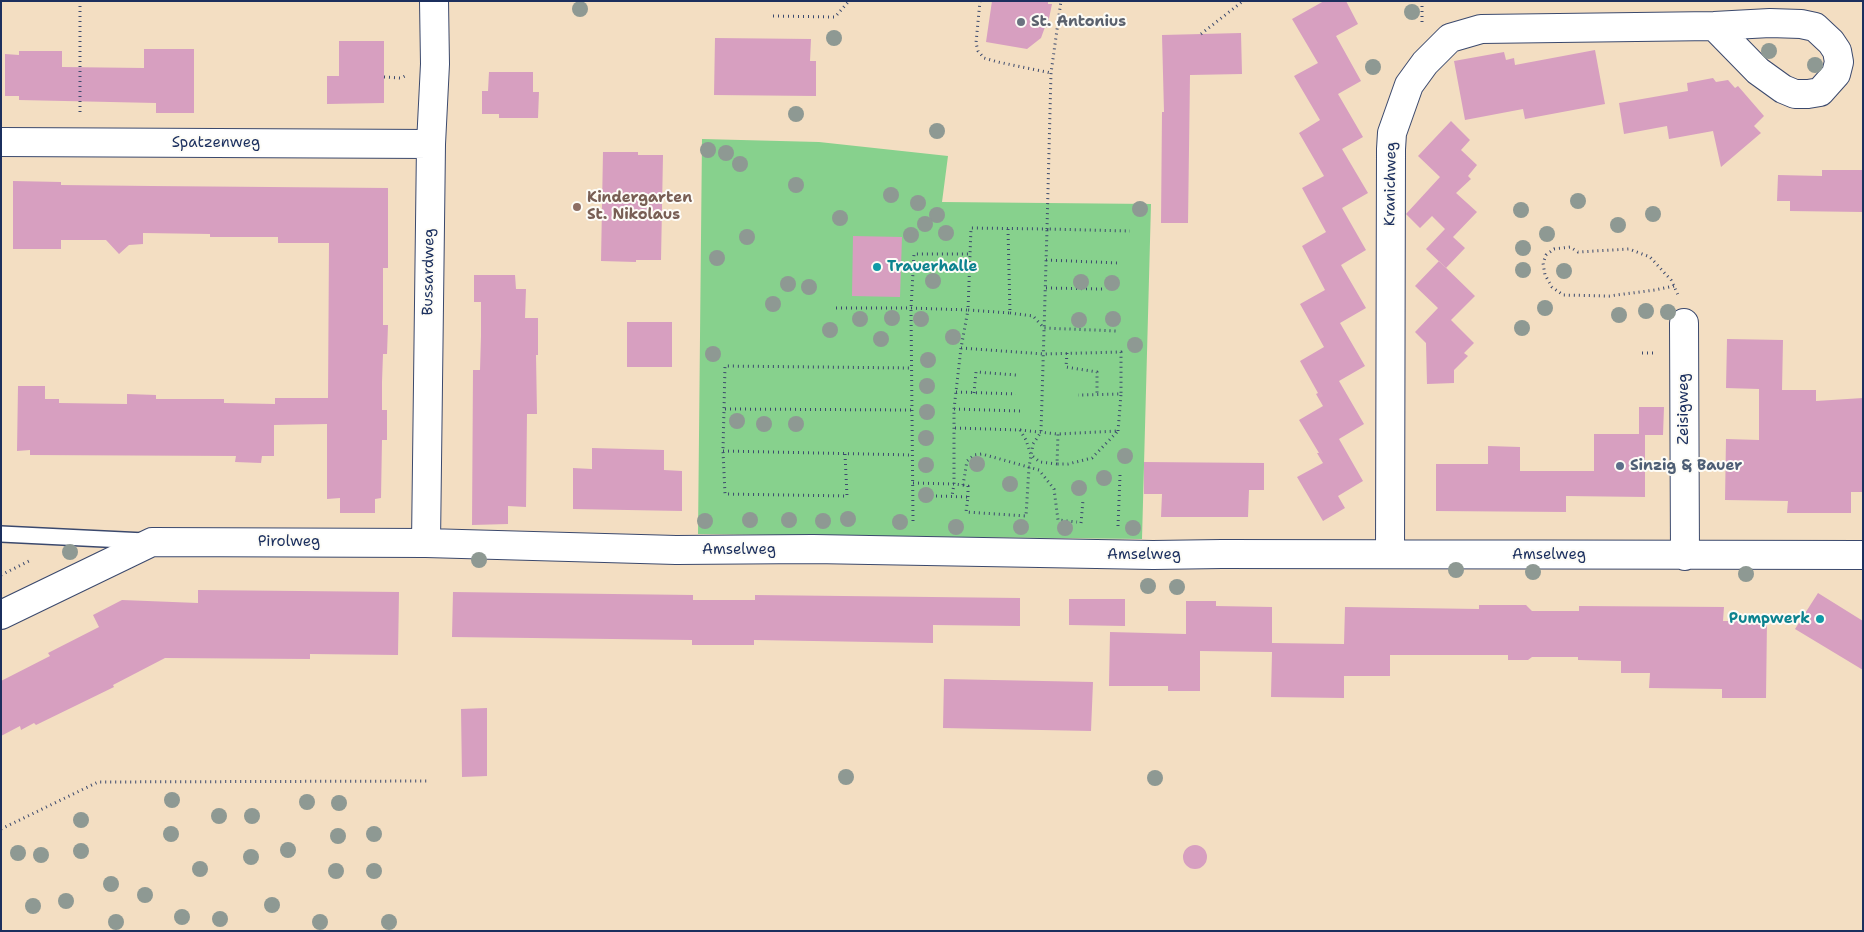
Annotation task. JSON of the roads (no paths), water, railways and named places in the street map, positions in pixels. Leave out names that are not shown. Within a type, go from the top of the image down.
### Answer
[{"type":"street","name":"Bussardweg","points":[[426,543],[431,144],[435,64],[434,1]]},
{"type":"street","name":"Kranichweg","points":[[1390,554],[1391,149],[1392,134],[1409,85],[1425,63],[1450,38],[1481,29],[1714,26]]},
{"type":"street","name":"Spatzenweg","points":[[1,142],[431,144]]},
{"type":"street","name":"Zeisigweg","points":[[1684,323],[1685,556]]},
{"type":"street","name":"Pirolweg","points":[[1,615],[152,542],[426,543]]},
{"type":"street","name":"Amselweg","points":[[426,543],[676,550],[813,549],[1153,556],[1390,554],[1863,555]]},
{"type":"lane","name":"Pirolweg","points":[[1,534],[152,542]]},
{"type":"place","name":"St. Antonius","points":[[1021,22]]},
{"type":"place","name":"Kindergarten St. Nikolaus","points":[[577,207]]},
{"type":"place","name":"Trauerhalle","points":[[877,267]]},
{"type":"place","name":"Sinzig & Bauer","points":[[1620,466]]},
{"type":"place","name":"Pumpwerk","points":[[1820,619]]}]
